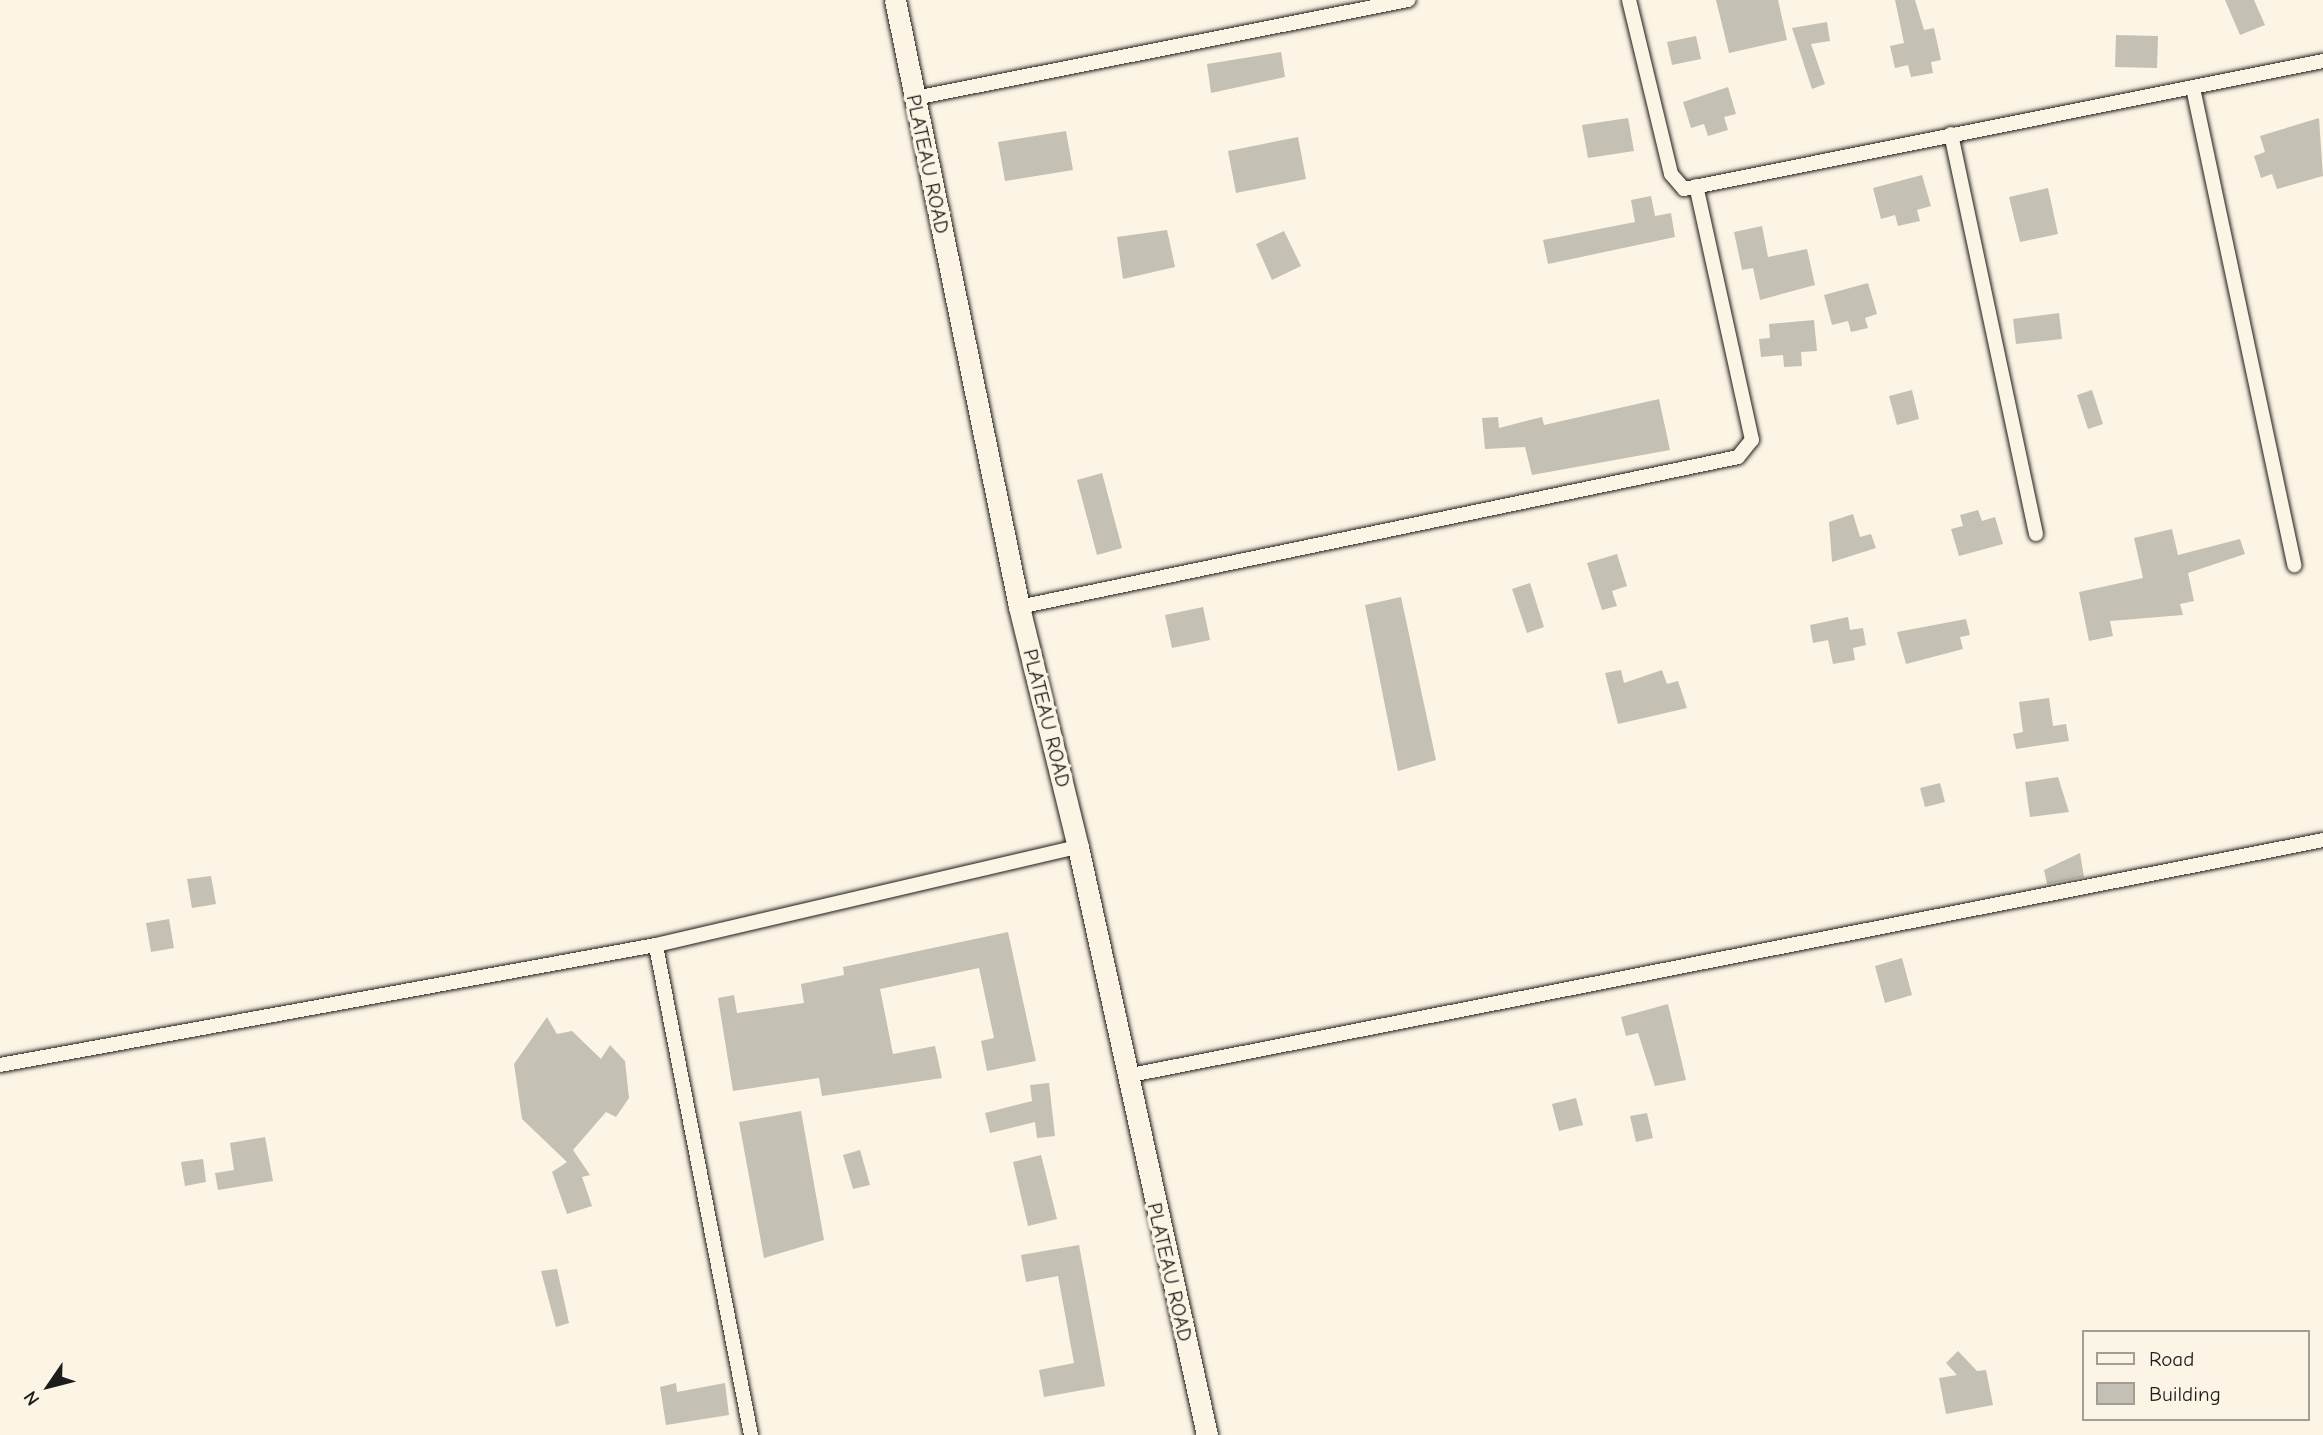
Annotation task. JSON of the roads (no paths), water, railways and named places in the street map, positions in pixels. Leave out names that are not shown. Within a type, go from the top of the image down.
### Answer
[{"type":"street","name":"PLATEAU ROAD","points":[[895,0],[1019,607],[1078,847],[1126,1076],[1207,1435]]},
{"type":"street","points":[[915,98],[1408,0]]},
{"type":"street","points":[[1629,0],[1671,174],[1678,187],[1696,186],[2323,61]]},
{"type":"street","points":[[2193,88],[2294,565]]},
{"type":"street","points":[[1951,134],[2036,534]]},
{"type":"street","points":[[1019,607],[1738,457],[1752,440],[1696,186]]},
{"type":"street","points":[[1126,1076],[2323,840]]},
{"type":"street","points":[[0,1065],[656,945],[1078,847]]},
{"type":"street","points":[[656,945],[751,1435]]}]
